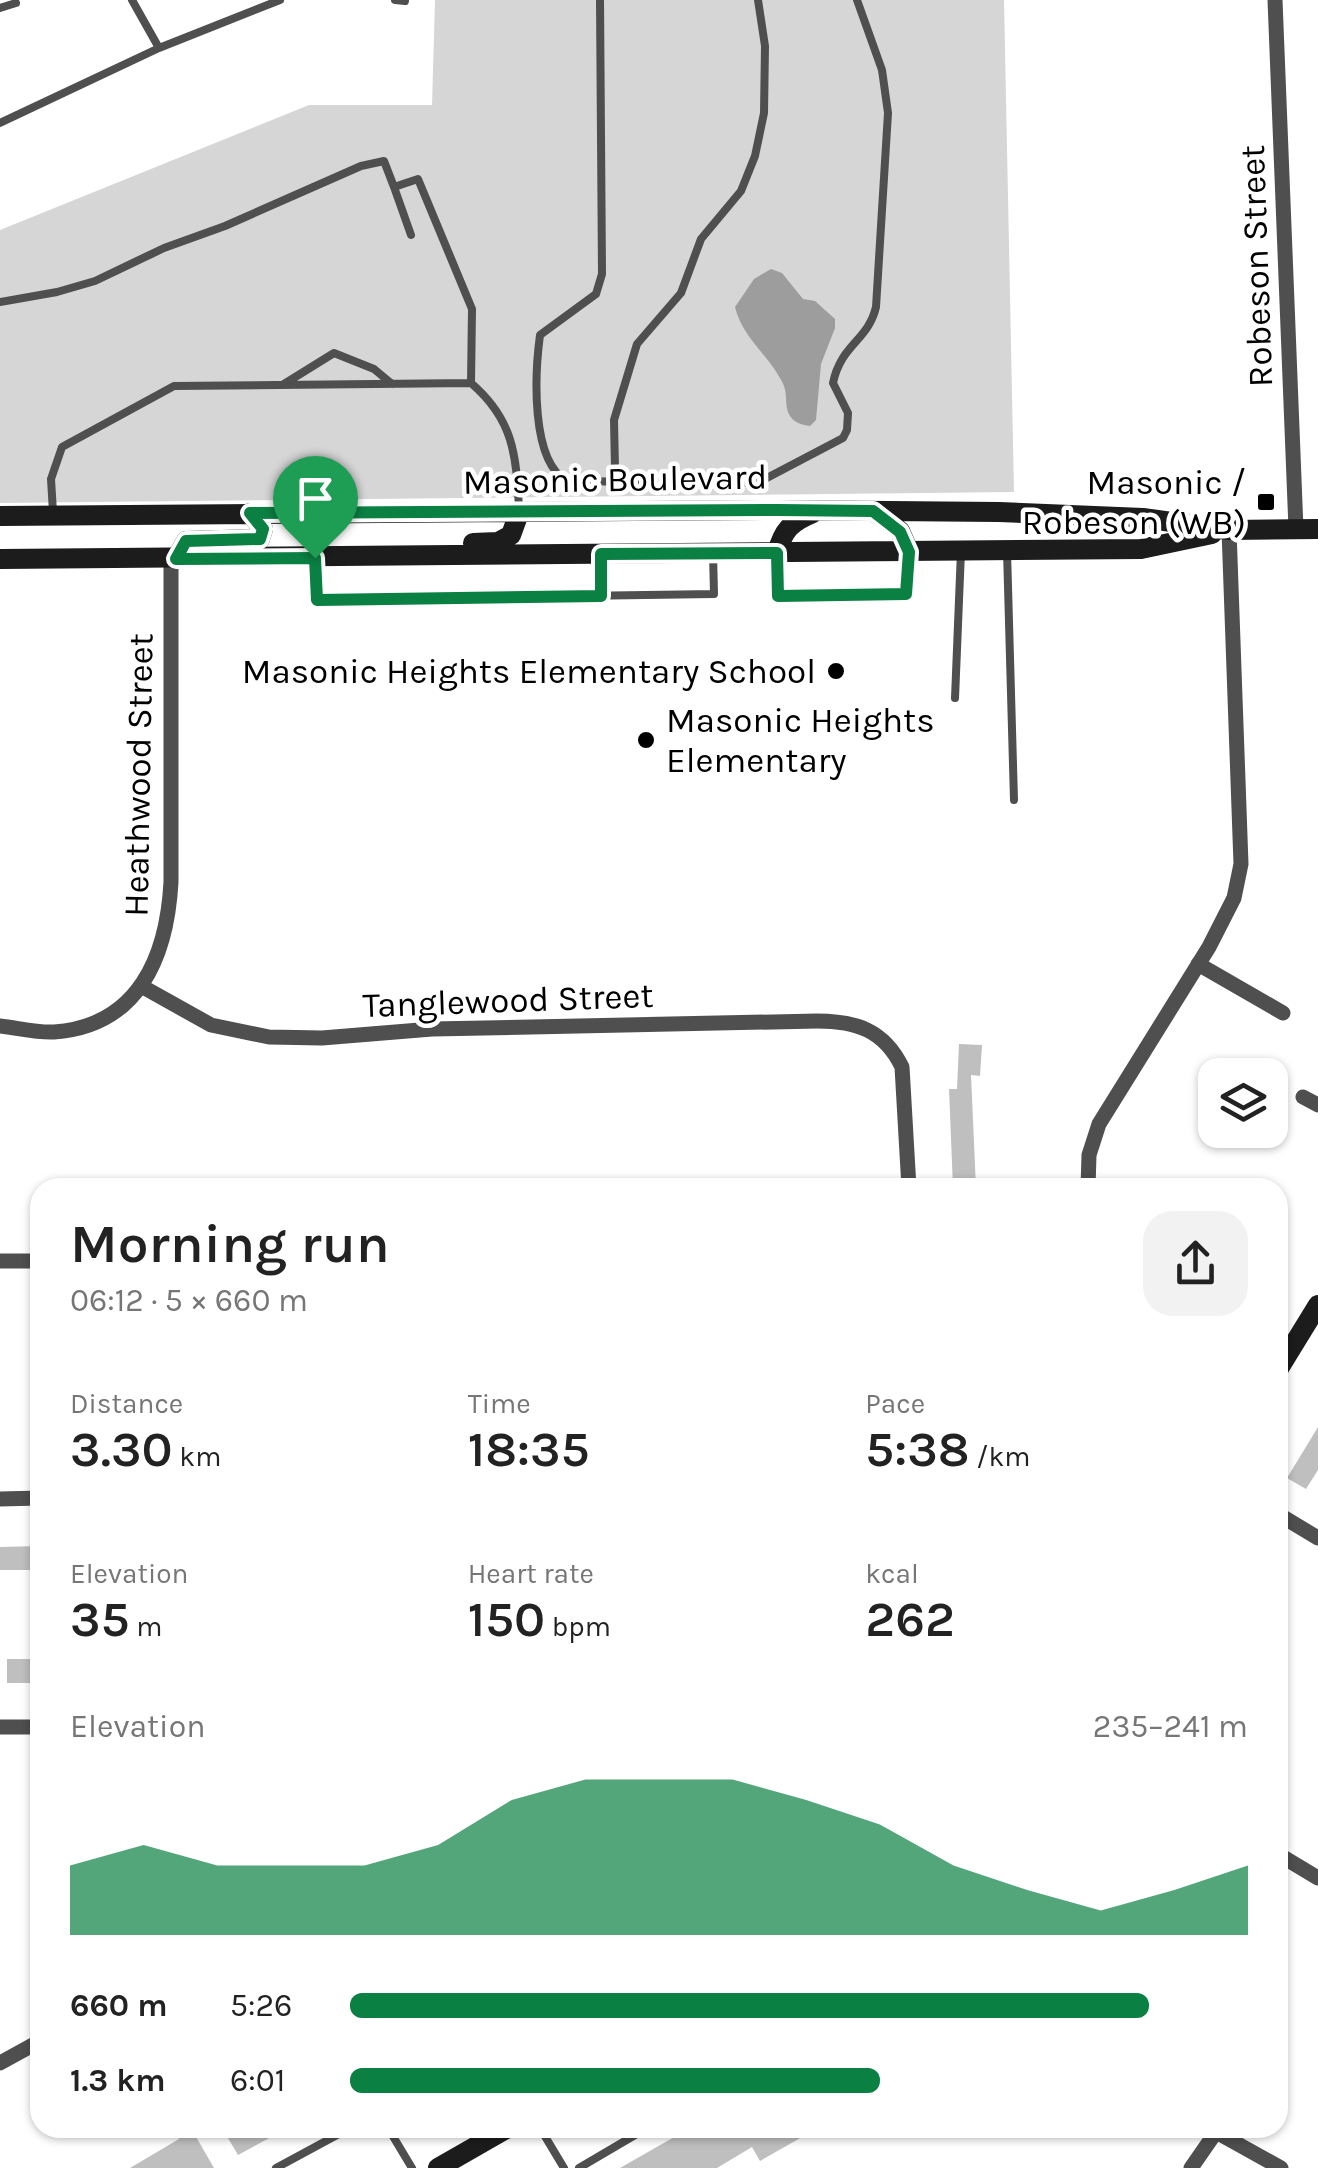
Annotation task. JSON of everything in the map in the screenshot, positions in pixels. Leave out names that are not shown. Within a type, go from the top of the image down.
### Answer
[{"type":"main road","name":"Masonic Boulevard","points":[[0,516],[819,510],[999,512],[1143,518],[1229,530],[1318,530]]},
{"type":"main road","points":[[777,553],[781,536],[792,521],[819,510]]},
{"type":"main road","points":[[873,511],[900,532],[909,552]]},
{"type":"main road","points":[[999,512],[1009,528],[1008,551]]},
{"type":"main road","points":[[173,559],[186,541],[260,539],[263,529],[250,513]]},
{"type":"main road","points":[[348,557],[415,544],[498,542],[511,535],[519,513]]},
{"type":"main road","name":"Masonic Boulevard","points":[[0,558],[1141,549],[1229,530]]},
{"type":"main road","points":[[1288,1341],[1318,1305]]},
{"type":"main road","points":[[438,2168],[490,2138]]},
{"type":"street","name":"Robeson Street","points":[[1275,0],[1296,530]]},
{"type":"street","points":[[1088,1178],[1089,1155],[1099,1124],[1198,964],[1230,908],[1239,882],[1229,530]]},
{"type":"street","name":"Heathwood Street","points":[[143,987],[158,958],[170,913],[173,559]]},
{"type":"street","points":[[1198,964],[1282,1013]]},
{"type":"street","points":[[0,1026],[50,1032],[73,1030],[111,1014],[143,987]]},
{"type":"street","name":"Tanglewood Street","points":[[143,987],[211,1025],[268,1037],[322,1038],[451,1028],[817,1021],[854,1024],[878,1035],[902,1067],[908,1178]]},
{"type":"street","points":[[1303,1096],[1318,1106]]},
{"type":"street","points":[[0,1261],[30,1261]]},
{"type":"street","points":[[0,1498],[30,1498]]},
{"type":"street","points":[[1288,1520],[1318,1538]]},
{"type":"street","points":[[0,1728],[30,1727]]},
{"type":"street","points":[[1288,1860],[1318,1878]]},
{"type":"street","points":[[0,2063],[30,2046]]},
{"type":"street","points":[[1191,2168],[1208,2138]]},
{"type":"street","points":[[1227,2138],[1281,2168]]},
{"type":"lane","points":[[132,0],[160,48]]},
{"type":"lane","points":[[0,123],[160,48],[280,0]]},
{"type":"lane","points":[[395,0],[405,0]]},
{"type":"lane","points":[[600,0],[602,274],[596,294],[540,335],[539,410],[544,453],[555,474],[580,482],[759,482],[836,444],[847,430],[848,413],[834,383],[843,352],[872,325],[876,306],[888,113],[882,70],[857,0]]},
{"type":"lane","points":[[618,479],[614,468],[614,420],[637,344],[681,293],[700,239],[741,190],[755,156],[764,113],[764,46],[758,0]]},
{"type":"lane","points":[[0,8],[16,3]]},
{"type":"lane","points":[[0,302],[94,281],[361,166],[384,161],[411,235]]},
{"type":"lane","points":[[394,188],[418,179],[452,258],[472,309],[472,383]]},
{"type":"lane","points":[[282,385],[334,352],[374,369],[392,384]]},
{"type":"lane","points":[[53,515],[51,479],[62,448],[174,386],[472,383],[492,400],[512,438],[519,513]]},
{"type":"lane","points":[[954,698],[961,551]]},
{"type":"lane","points":[[1008,551],[1014,800]]},
{"type":"lane","points":[[777,553],[778,596],[906,594],[909,552]]},
{"type":"lane","points":[[315,558],[317,600],[714,594],[713,553]]},
{"type":"lane","points":[[601,554],[601,596]]},
{"type":"lane","points":[[276,2168],[332,2138]]},
{"type":"lane","points":[[394,2138],[412,2168]]},
{"type":"lane","points":[[546,2138],[564,2168]]},
{"type":"lane","points":[[579,2168],[630,2138]]},
{"type":"shaded area","points":[[435,0],[1004,0],[1014,492],[0,503],[0,230],[309,105],[432,105]]},
{"type":"shaded area","points":[[771,269],[782,273],[803,299],[815,301],[835,319],[821,364],[816,420],[810,426],[790,416],[784,386],[744,329],[735,307],[754,279]]},
{"type":"building","points":[[959,1044],[982,1045],[980,1076],[971,1075],[976,1178],[953,1178],[949,1089],[957,1089]]},
{"type":"building","points":[[1318,1427],[1318,1470],[1306,1489],[1288,1476]]},
{"type":"building","points":[[30,1546],[30,1570],[0,1570],[0,1547]]},
{"type":"building","points":[[7,1659],[30,1659],[30,1683],[7,1683]]},
{"type":"building","points":[[197,2138],[214,2168],[130,2168],[179,2139]]},
{"type":"building","points":[[228,2138],[269,2138],[238,2155]]},
{"type":"building","points":[[672,2138],[800,2138],[760,2161],[752,2147],[717,2168],[620,2168]]},
{"type":"place","name":"Masonic / Robeson (WB)","points":[[1266,502]]},
{"type":"place","name":"Masonic Heights Elementary School","points":[[836,671]]},
{"type":"place","name":"Masonic Heights Elementary","points":[[646,740]]},
{"type":"route","points":[[873,511],[900,532],[909,552],[906,594],[778,596],[777,553],[601,554],[601,596],[317,600],[315,558],[176,559],[186,541],[260,539],[263,529],[250,513],[873,511]]}]
